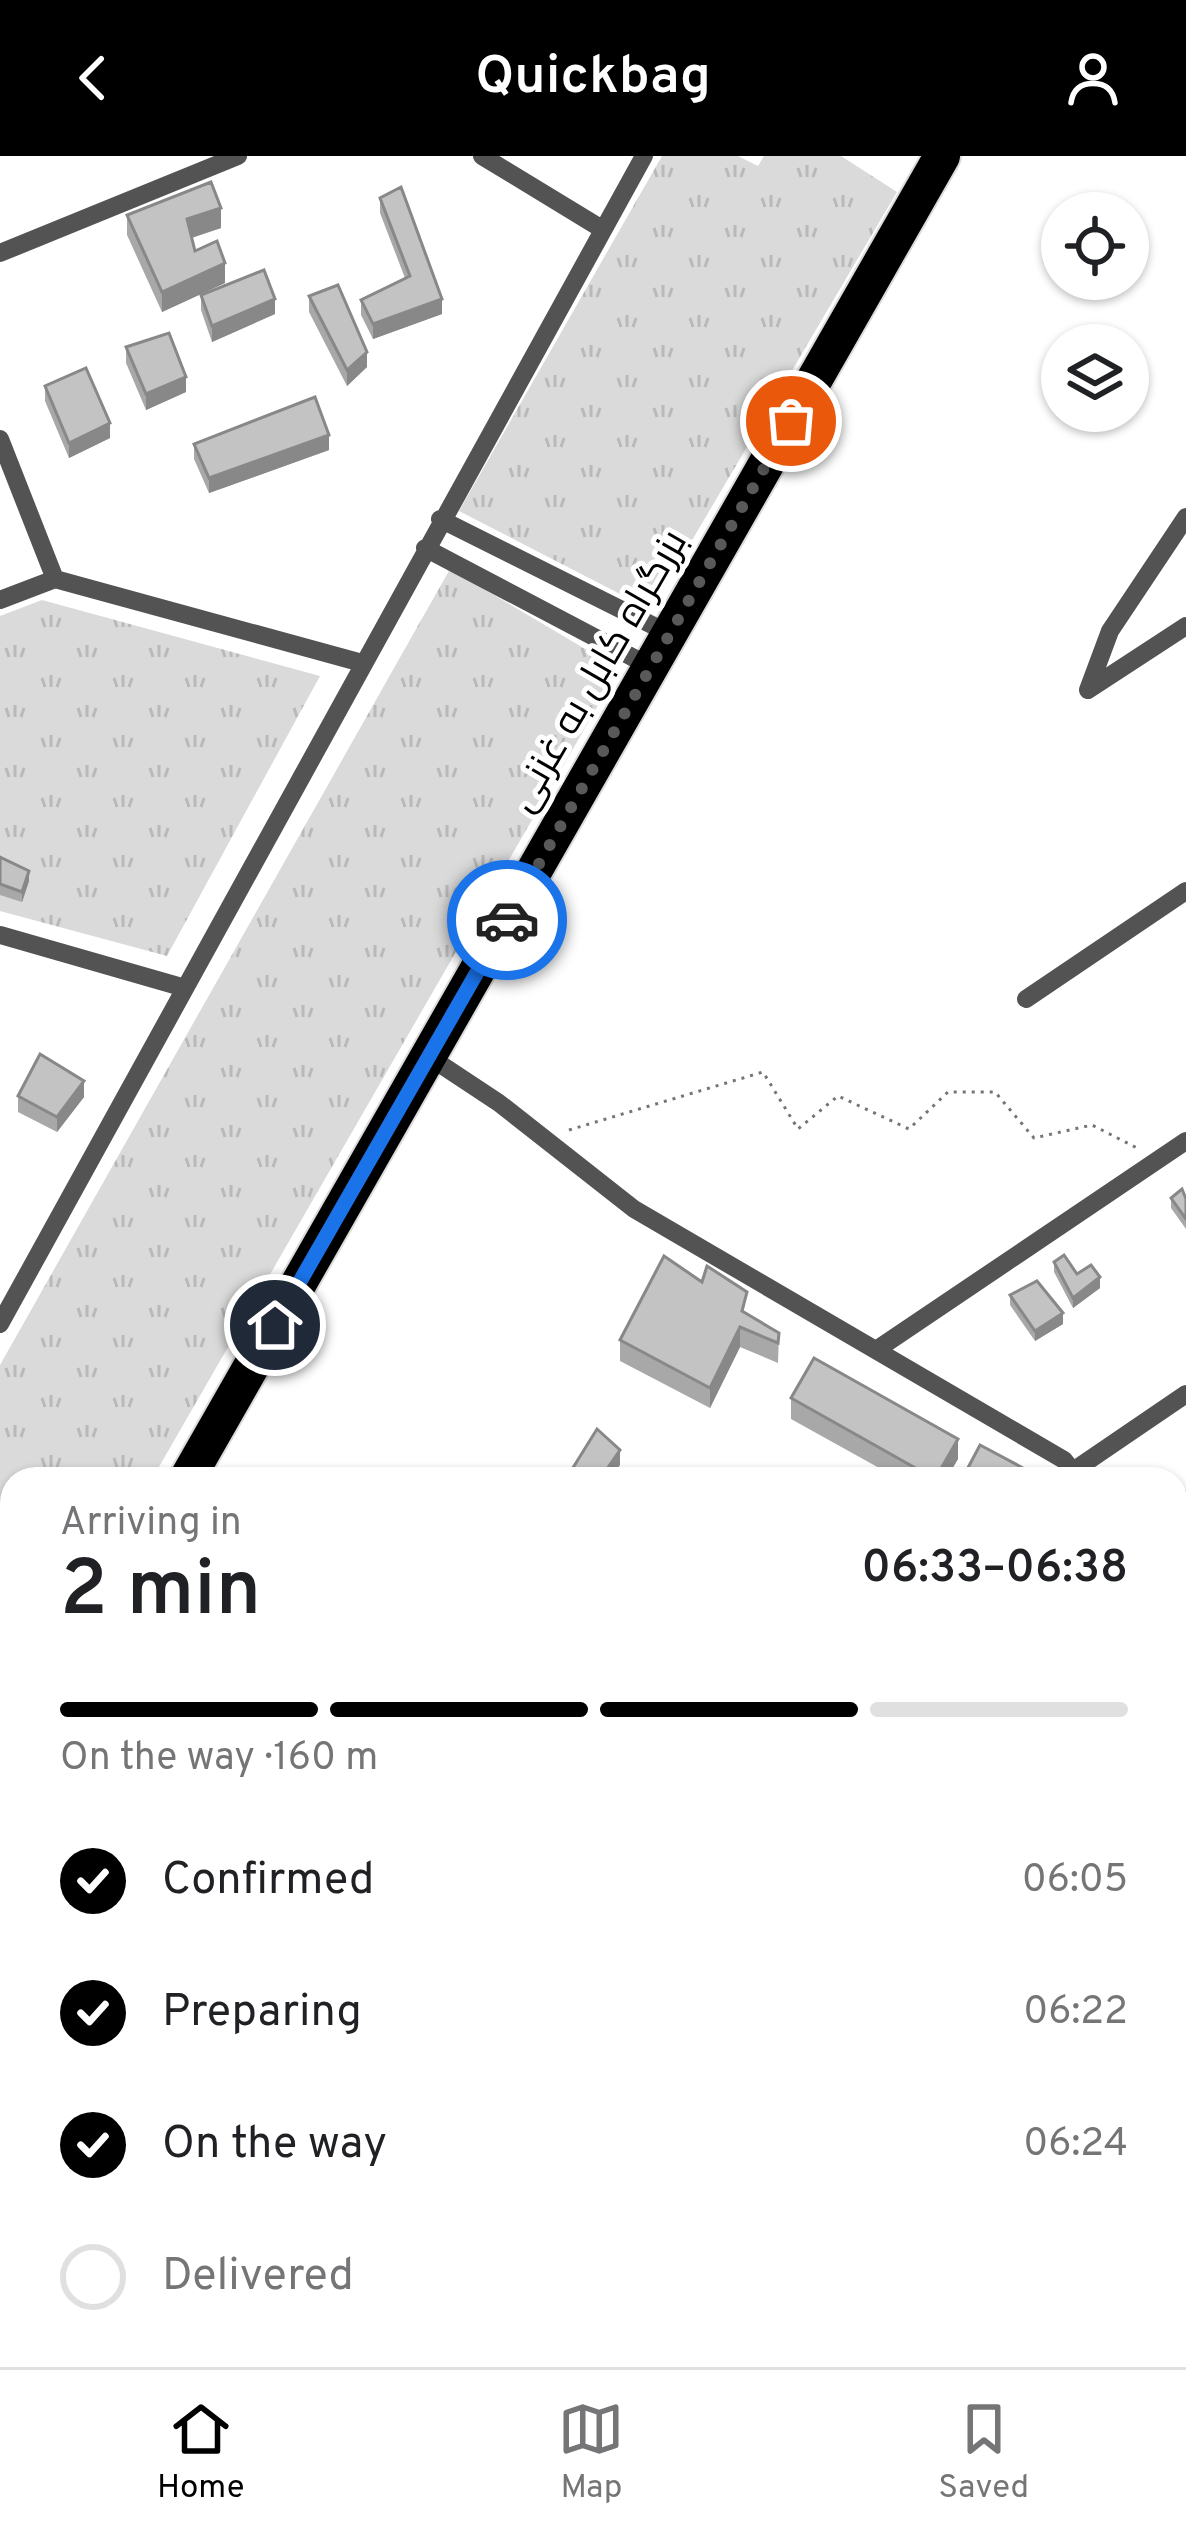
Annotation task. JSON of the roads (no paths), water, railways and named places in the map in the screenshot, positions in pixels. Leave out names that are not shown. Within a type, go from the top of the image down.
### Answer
[{"type":"highway","name":"بزرگراه کابل به غزنی","points":[[194,1467],[942,156]]},
{"type":"street","points":[[0,253],[238,156]]},
{"type":"street","points":[[482,156],[602,229]]},
{"type":"street","points":[[0,1324],[644,156]]},
{"type":"street","points":[[0,439],[55,579]]},
{"type":"street","points":[[1186,517],[1110,631],[1088,690],[1186,626]]},
{"type":"street","points":[[440,519],[670,634]]},
{"type":"street","points":[[424,548],[651,667]]},
{"type":"street","points":[[0,600],[55,579],[362,663]]},
{"type":"street","points":[[1026,999],[1186,891]]},
{"type":"street","points":[[0,935],[185,988]]},
{"type":"street","points":[[428,1056],[544,1137],[634,1209],[1070,1467]]},
{"type":"street","points":[[876,1350],[1186,1141]]},
{"type":"street","points":[[1087,1467],[1186,1394]]}]
